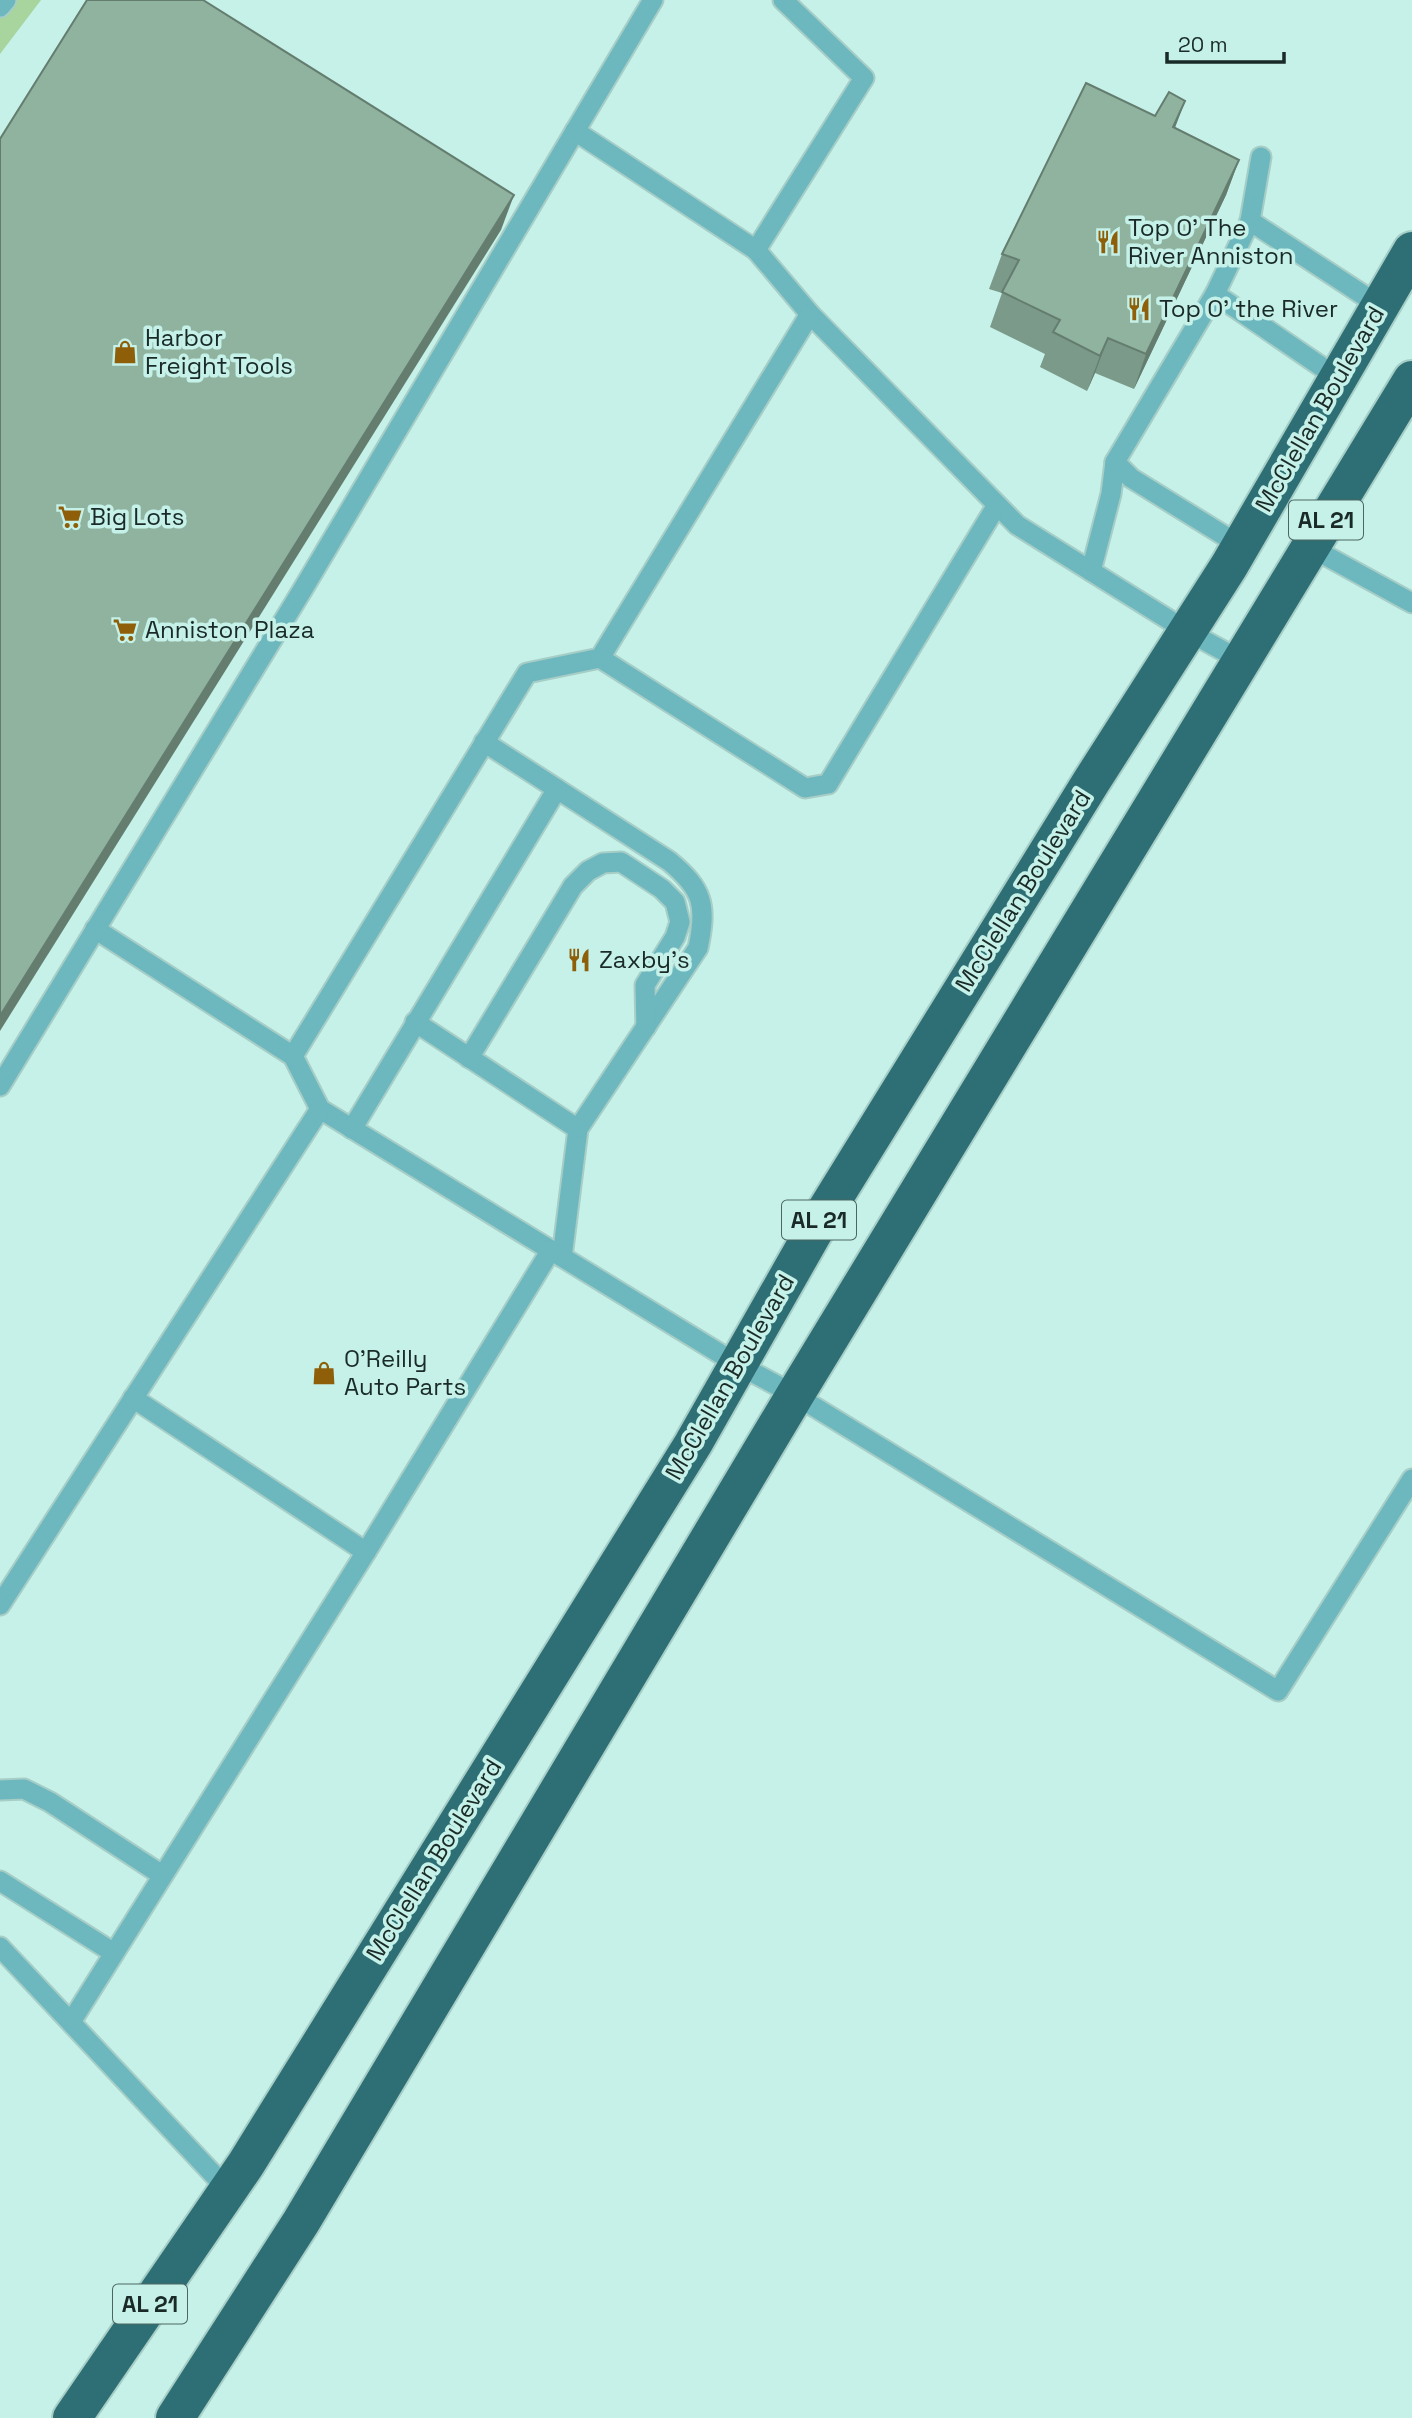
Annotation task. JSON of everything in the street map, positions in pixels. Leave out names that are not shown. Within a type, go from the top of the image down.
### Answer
[{"type":"highway","name":"McClellan Boulevard","points":[[72,2418],[228,2190],[693,1444],[822,1217],[1083,794],[1241,545],[1412,251]]},
{"type":"highway","name":"AL 21","points":[[175,2418],[301,2222],[795,1395],[1412,380]]},
{"type":"lane","points":[[0,8],[6,0]]},
{"type":"lane","points":[[0,1086],[303,589],[653,0]]},
{"type":"lane","points":[[756,250],[864,78],[783,0]]},
{"type":"lane","points":[[575,131],[756,250],[810,314],[1017,525],[1187,631],[1240,660]]},
{"type":"lane","points":[[1091,570],[1111,494],[1115,461],[1214,295],[1250,222],[1261,157]]},
{"type":"lane","points":[[1250,222],[1380,306]]},
{"type":"lane","points":[[1214,295],[1338,378]]},
{"type":"lane","points":[[600,658],[810,314]]},
{"type":"lane","points":[[1115,461],[1131,478],[1241,545]]},
{"type":"lane","points":[[293,1056],[527,673],[600,658],[805,788],[828,783],[997,505]]},
{"type":"lane","points":[[1310,547],[1412,603]]},
{"type":"lane","points":[[71,2022],[556,1254],[578,1129],[698,948],[703,926],[701,900],[688,877],[668,861],[484,742]]},
{"type":"lane","points":[[352,1129],[557,789]]},
{"type":"lane","points":[[470,1058],[573,886],[588,871],[603,863],[621,862],[662,889],[675,902],[680,922],[675,937],[645,985],[646,1027]]},
{"type":"lane","points":[[95,929],[293,1056],[320,1110],[737,1364],[795,1395],[1278,1691],[1412,1479]]},
{"type":"lane","points":[[415,1022],[578,1129]]},
{"type":"lane","points":[[0,1605],[320,1110]]},
{"type":"lane","points":[[133,1398],[366,1552]]},
{"type":"lane","points":[[0,1790],[24,1789],[50,1802],[162,1875]]},
{"type":"lane","points":[[0,1881],[114,1953]]},
{"type":"lane","points":[[0,1947],[228,2190]]},
{"type":"green space","points":[[0,0],[41,0],[0,54]]},
{"type":"building","name":"Anniston Plaza","points":[[87,0],[203,0],[514,195],[0,1016],[0,139]]},
{"type":"building","name":"Top O' The River Anniston","points":[[1086,83],[1155,116],[1169,92],[1185,101],[1173,127],[1239,160],[1146,354],[1108,338],[1100,356],[1053,332],[1060,320],[1002,292],[1019,260],[1002,254]]},
{"type":"place","name":"Top O' The River Anniston","points":[[1108,242]]},
{"type":"place","name":"Top O' the River","points":[[1139,309]]},
{"type":"place","name":"Harbor Freight Tools","points":[[125,352]]},
{"type":"place","name":"Big Lots","points":[[70,517]]},
{"type":"place","name":"Anniston Plaza","points":[[125,630]]},
{"type":"place","name":"Zaxby's","points":[[579,960]]},
{"type":"place","name":"O'Reilly Auto Parts","points":[[324,1373]]}]
